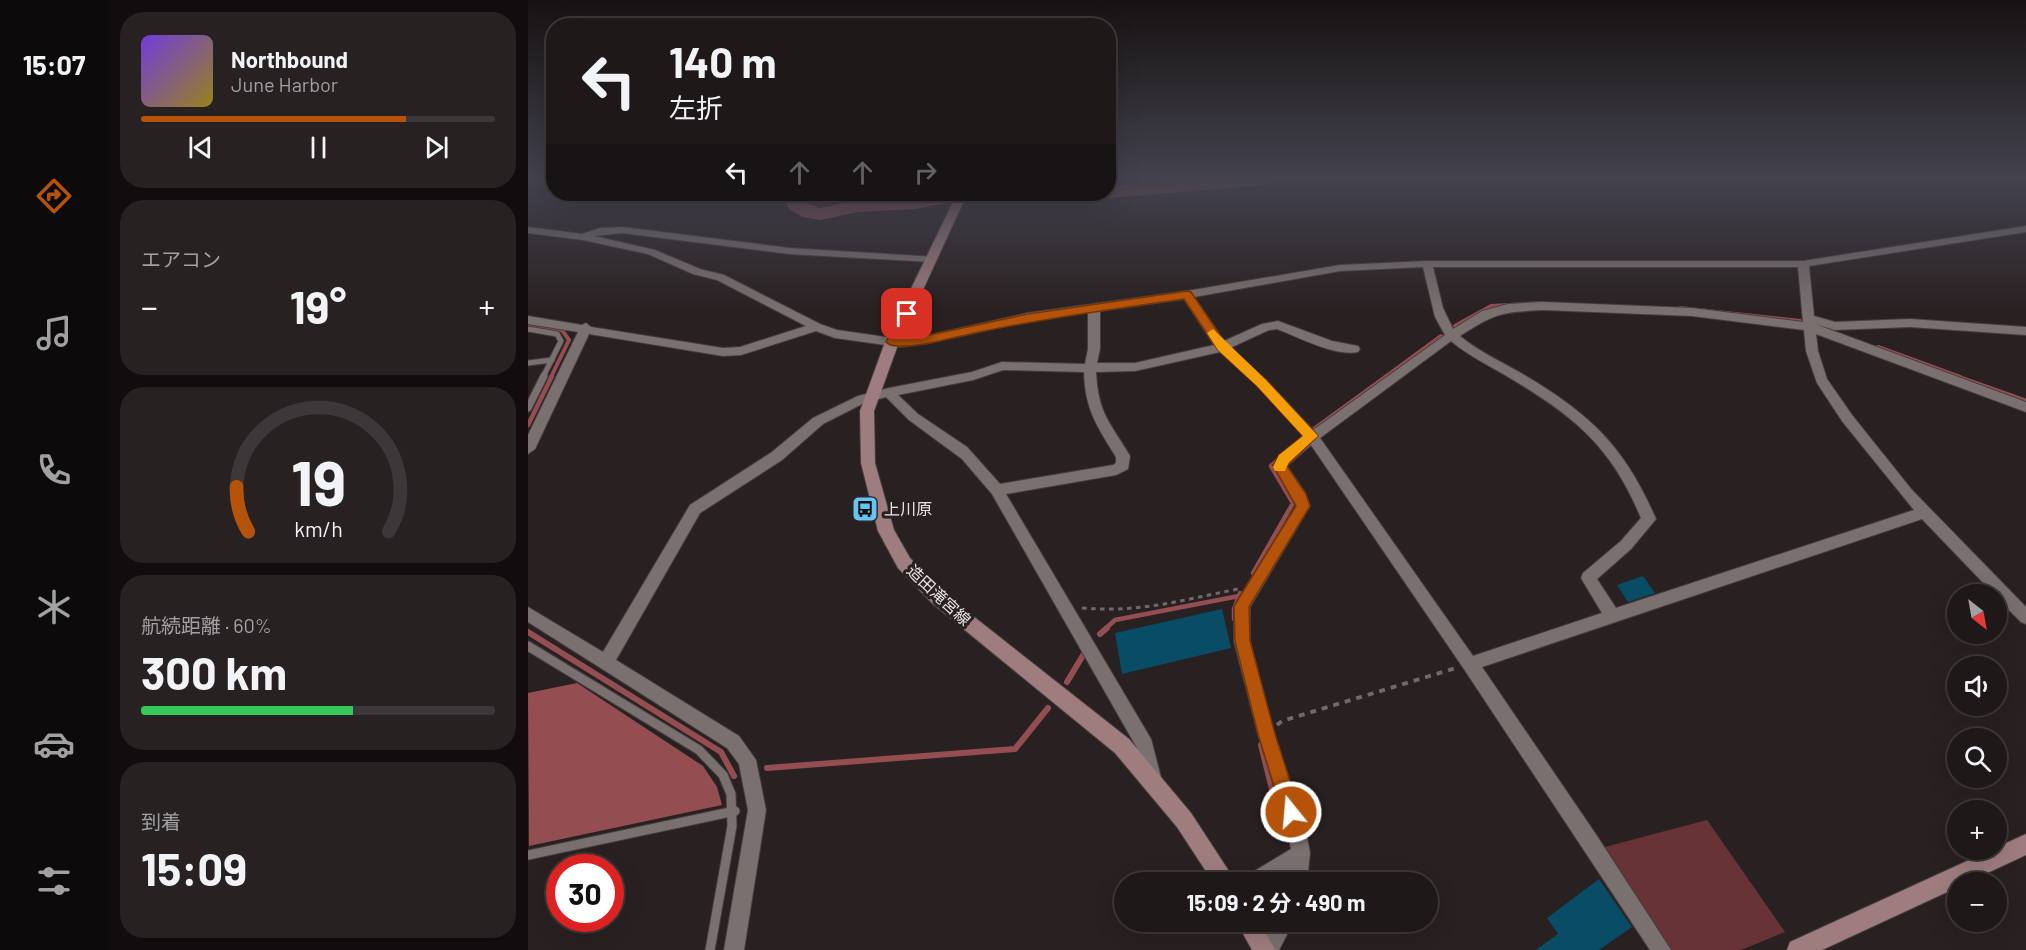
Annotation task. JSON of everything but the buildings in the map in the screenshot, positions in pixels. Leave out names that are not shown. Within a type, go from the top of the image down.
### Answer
[{"type":"main road","name":"造田滝宮線","points":[[948,223],[892,342],[871,398],[866,430],[868,463],[886,531],[904,563],[939,599],[1122,747],[1184,820],[1218,872]]},
{"type":"main road","points":[[1798,950],[2026,844]]},
{"type":"main road","points":[[1254,932],[1266,950]]},
{"type":"street","points":[[528,230],[583,237],[651,252],[697,272],[720,277],[816,327],[835,334],[892,342],[925,340],[1017,320],[1187,295],[1340,268],[1427,264],[1803,264],[2026,229]]},
{"type":"street","points":[[583,237],[600,231],[622,230],[789,251],[932,259]]},
{"type":"street","points":[[1427,264],[1443,321],[1452,335],[1470,349],[1564,404],[1585,420],[1612,451],[1641,498],[1649,519],[1626,545],[1588,578],[1612,616]]},
{"type":"street","points":[[1803,264],[1812,351],[1821,380],[1846,418],[1923,513],[2026,617]]},
{"type":"street","points":[[1187,295],[1222,347],[1262,383],[1312,436],[1470,664],[1661,950]]},
{"type":"street","points":[[1299,872],[1301,853],[1266,734],[1242,641],[1242,606],[1249,590],[1303,506],[1302,498],[1282,473],[1280,465],[1284,458],[1312,436],[1452,335],[1486,314],[1508,308],[1544,306],[1692,312],[1834,326],[1910,322],[2026,331]]},
{"type":"street","points":[[997,490],[1116,470],[1123,465],[1123,456],[1099,419],[1091,392],[1090,367],[1094,349],[1094,309]]},
{"type":"street","points":[[528,320],[586,327],[723,352],[741,351],[816,327]]},
{"type":"street","points":[[1808,322],[2026,407]]},
{"type":"street","points":[[605,664],[694,509],[777,456],[818,421],[839,409],[889,392],[973,376],[1002,366],[1135,367],[1222,347],[1266,327],[1278,325],[1330,345],[1354,348]]},
{"type":"street","points":[[528,449],[586,327]]},
{"type":"street","points":[[889,392],[902,409],[961,450],[982,470],[997,490],[1067,607],[1145,745],[1153,781]]},
{"type":"street","points":[[1470,664],[1923,513]]},
{"type":"street","points":[[528,614],[733,742],[747,760],[757,810],[734,950]]},
{"type":"street","points":[[1271,872],[1301,853]]},
{"type":"street","points":[[1266,950],[1280,932]]},
{"type":"lane","points":[[528,329],[557,334],[561,340],[528,408]]},
{"type":"lane","points":[[528,363],[552,360]]},
{"type":"lane","points":[[529,649],[699,750],[713,762],[724,777],[735,811],[710,950]]},
{"type":"lane","points":[[528,855],[735,811]]},
{"type":"path","points":[[1067,607],[1118,611],[1141,609],[1235,589],[1249,590]]},
{"type":"path","points":[[1266,734],[1282,721],[1470,664]]},
{"type":"shaded area","points":[[577,683],[703,766],[717,787],[722,805],[529,846],[528,693]]},
{"type":"shaded area","points":[[1707,820],[1785,932],[1741,950],[1671,950],[1605,847]]},
{"type":"waterway","points":[[1455,326],[1491,306],[1542,303]]},
{"type":"waterway","points":[[1680,308],[1800,321]]},
{"type":"waterway","points":[[528,325],[562,330],[569,340],[551,377]]},
{"type":"waterway","points":[[1385,377],[1441,336]]},
{"type":"waterway","points":[[1878,347],[1960,377]]},
{"type":"waterway","points":[[528,425],[552,376]]},
{"type":"waterway","points":[[1314,429],[1387,376]]},
{"type":"waterway","points":[[1956,376],[2026,401]]},
{"type":"waterway","points":[[1253,573],[1293,503],[1271,466],[1305,436]]},
{"type":"waterway","points":[[1105,629],[1115,620],[1239,596]]},
{"type":"waterway","points":[[1234,619],[1234,609],[1239,596]]},
{"type":"waterway","points":[[1100,634],[1107,628]]},
{"type":"waterway","points":[[528,632],[721,752],[734,776]]},
{"type":"waterway","points":[[1067,682],[1085,652]]},
{"type":"waterway","points":[[767,768],[1015,749],[1048,708]]},
{"type":"waterway","points":[[1261,745],[1284,838]]},
{"type":"slow traffic","points":[[1213,333],[1222,347],[1262,383],[1312,436],[1284,458],[1280,467]]},
{"type":"place","name":"上川原","points":[[865,509]]},
{"type":"route","points":[[907,314],[892,342],[925,340],[1028,317],[1187,295],[1222,347],[1262,383],[1312,436],[1284,458],[1280,465],[1282,473],[1302,498],[1303,506],[1299,516],[1249,590],[1242,606],[1242,641],[1266,734],[1291,812]]}]
